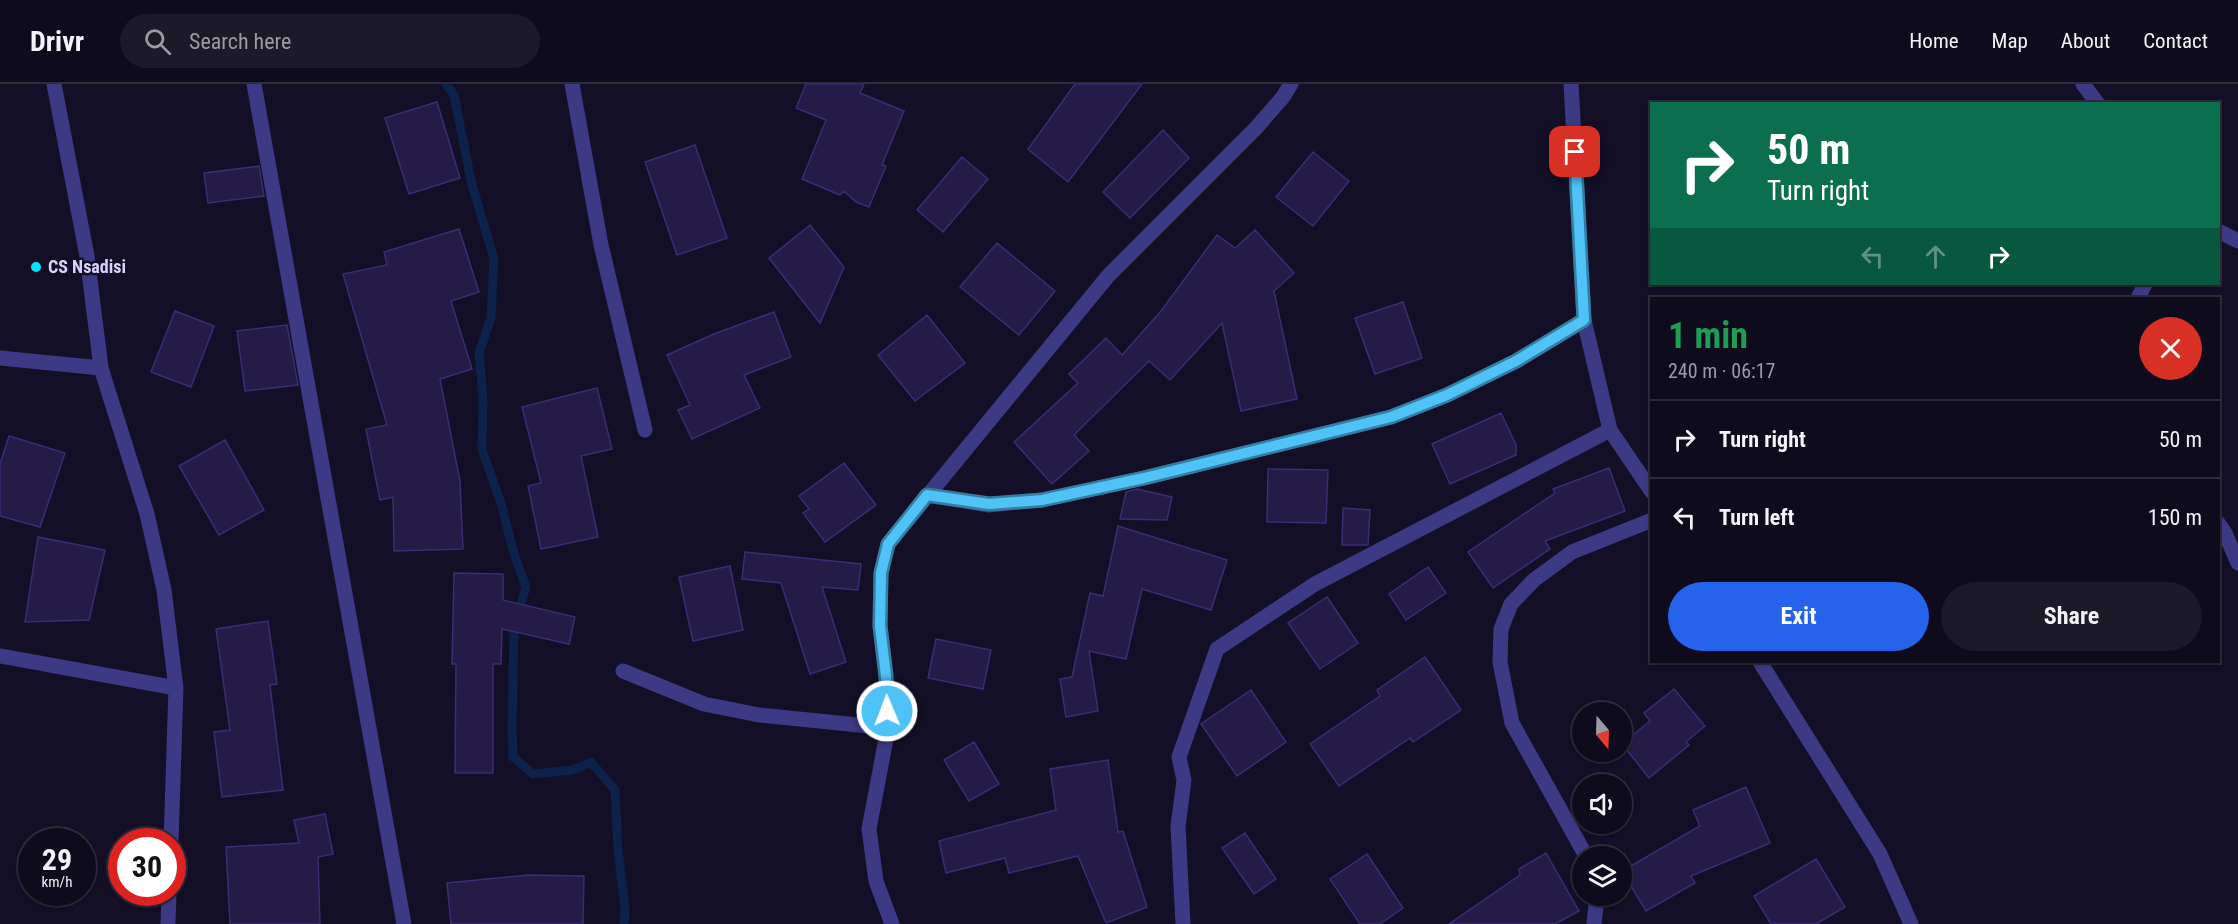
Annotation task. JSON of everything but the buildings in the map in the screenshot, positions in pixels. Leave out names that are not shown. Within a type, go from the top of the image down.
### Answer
[{"type":"street","points":[[54,84],[87,256],[100,368],[147,513],[164,590],[176,688],[171,828]]},
{"type":"street","points":[[254,84],[404,924]]},
{"type":"street","points":[[572,84],[601,245],[645,430]]},
{"type":"street","points":[[892,924],[876,881],[868,829],[888,728],[886,676],[880,626],[881,573],[888,544],[1108,276],[1256,128],[1283,97],[1291,84]]},
{"type":"street","points":[[1571,84],[1584,320],[1610,430],[1650,489]]},
{"type":"street","points":[[2083,84],[2096,102]]},
{"type":"street","points":[[2220,232],[2238,241]]},
{"type":"street","points":[[927,495],[989,504],[1042,500],[1144,478],[1391,417],[1447,395],[1516,361],[1584,320]]},
{"type":"street","points":[[0,358],[100,368]]},
{"type":"street","points":[[1183,924],[1178,826],[1184,780],[1179,757],[1217,649],[1315,585],[1610,430]]},
{"type":"street","points":[[1580,846],[1512,723],[1500,662],[1501,628],[1511,604],[1534,580],[1572,552],[1650,521]]},
{"type":"street","points":[[2220,526],[2238,563]]},
{"type":"street","points":[[0,656],[176,688]]},
{"type":"street","points":[[1762,663],[1880,854],[1911,924]]},
{"type":"street","points":[[623,671],[704,704],[759,716],[888,728]]},
{"type":"street","points":[[168,924],[169,906]]},
{"type":"street","points":[[1594,924],[1596,906]]},
{"type":"waterway","points":[[446,84],[454,95],[471,181],[494,259],[491,318],[479,353],[483,399],[482,450],[501,503],[514,554],[526,587],[514,627],[513,757],[533,774],[573,770],[591,762],[615,790],[618,850],[625,910],[624,924]]},
{"type":"place","name":"CS Nsadisi","points":[[36,267]]},
{"type":"route","points":[[887,711],[886,676],[880,626],[881,573],[888,544],[927,495],[989,504],[1042,500],[1144,478],[1391,417],[1447,395],[1516,361],[1584,320],[1575,152]]}]
